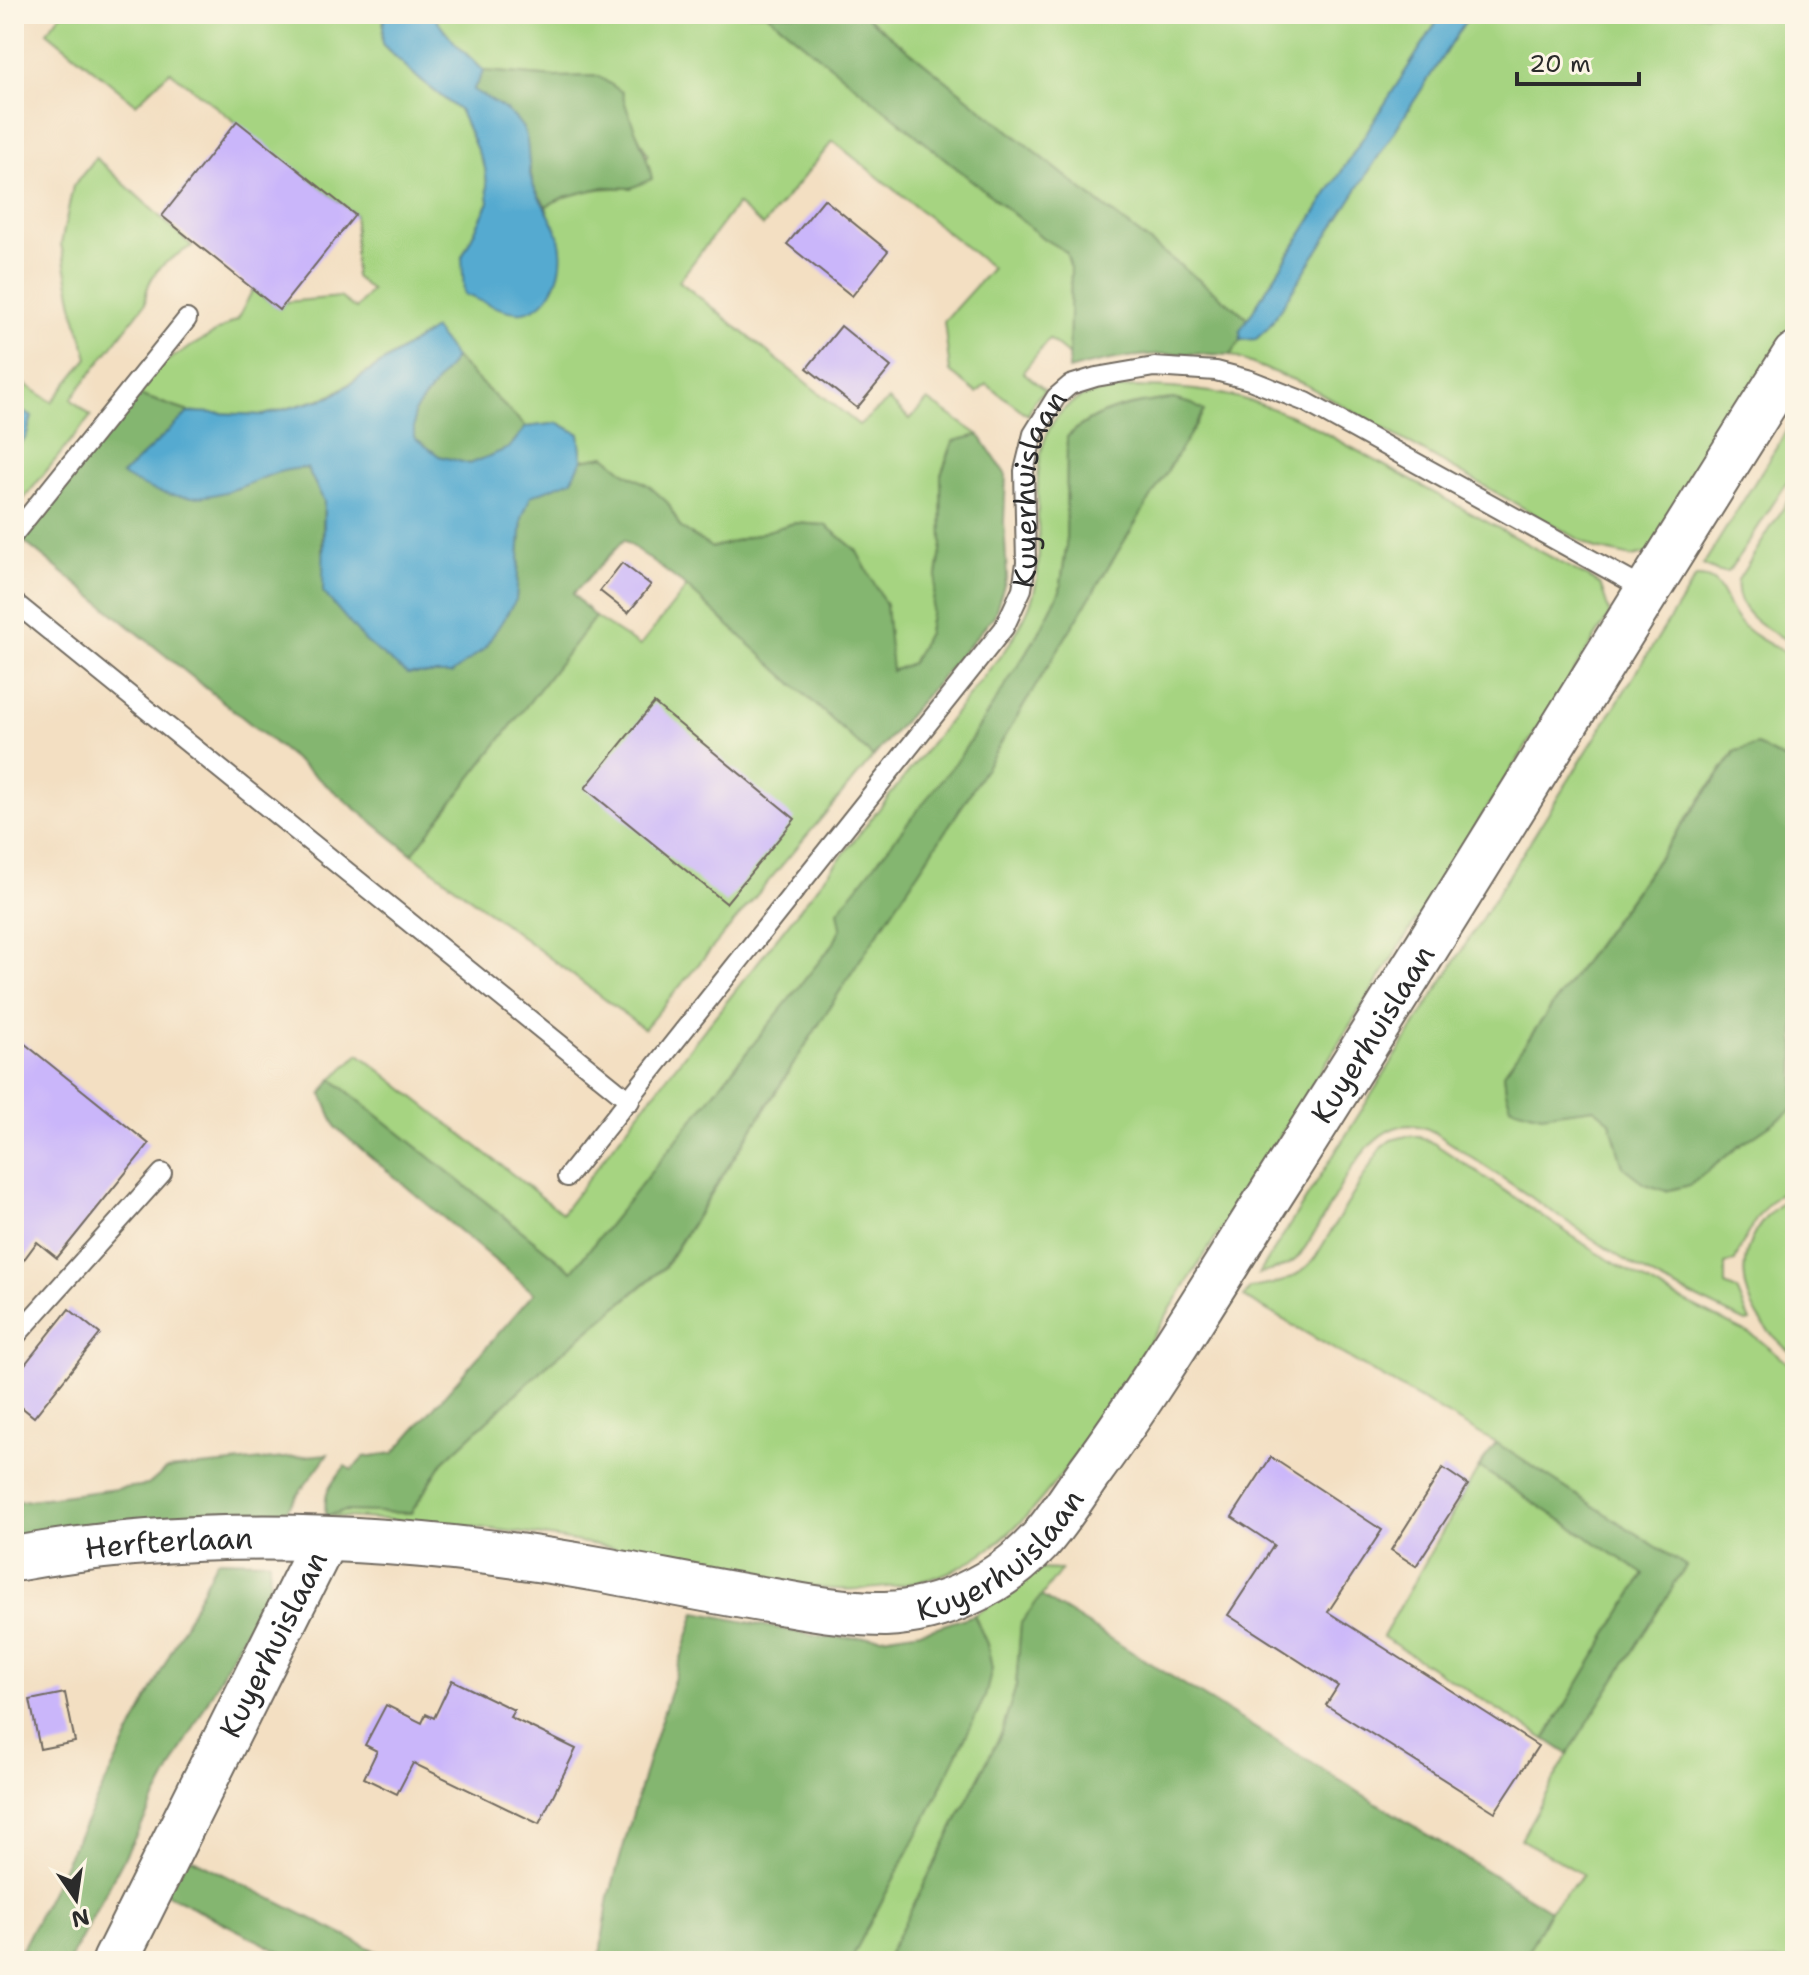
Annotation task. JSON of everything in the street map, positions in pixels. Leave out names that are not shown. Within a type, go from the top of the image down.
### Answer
[{"type":"street","name":"Kuyerhuislaan","points":[[115,1961],[325,1539],[509,1555],[809,1607],[885,1614],[916,1610],[981,1587],[1011,1567],[1039,1542],[1124,1426],[1438,933],[1646,590],[1795,355]]},
{"type":"street","name":"Herfterlaan","points":[[14,1559],[165,1541],[325,1539]]},
{"type":"lane","points":[[14,534],[187,319]]},
{"type":"lane","name":"Kuyerhuislaan","points":[[567,1177],[1004,628],[1022,589],[1026,563],[1024,471],[1033,434],[1056,397],[1070,385],[1154,367],[1216,371],[1276,389],[1306,402],[1646,590]]},
{"type":"lane","points":[[14,602],[630,1101]]},
{"type":"lane","points":[[14,1338],[162,1173]]},
{"type":"green space","points":[[61,14],[384,14],[382,44],[419,79],[460,111],[485,168],[489,202],[462,257],[561,248],[546,206],[587,191],[631,188],[648,155],[626,113],[622,92],[598,76],[556,77],[484,71],[456,44],[432,14],[767,14],[1044,239],[1066,251],[1071,268],[1069,355],[1049,339],[1023,372],[1045,390],[1034,401],[1028,415],[986,384],[977,393],[950,372],[944,321],[992,268],[833,141],[763,226],[737,204],[679,281],[859,425],[889,400],[910,419],[928,400],[979,435],[953,441],[941,475],[942,545],[928,633],[912,663],[892,671],[856,550],[825,525],[794,523],[712,548],[680,527],[668,503],[648,485],[627,474],[605,456],[582,460],[579,434],[559,423],[526,427],[455,358],[434,329],[330,396],[264,415],[189,412],[139,395],[158,366],[238,319],[253,289],[279,309],[285,302],[340,297],[356,309],[371,290],[355,277],[355,215],[170,71],[136,104],[47,32]]},
{"type":"green space","points":[[767,14],[863,14],[1248,318],[1240,331],[1241,340],[1230,355],[1149,355],[1069,370],[1071,268],[1066,252],[1044,239]]},
{"type":"green space","points":[[863,14],[1442,14],[1248,318]]},
{"type":"green space","points":[[1470,14],[1795,14],[1795,322],[1649,553],[1632,557],[1596,549],[1304,384],[1230,355],[1241,340],[1256,339],[1268,328]]},
{"type":"green space","points":[[484,71],[556,77],[598,76],[622,92],[652,179],[631,188],[604,187],[564,197],[546,206],[533,186],[523,128],[473,90]]},
{"type":"green space","points":[[96,158],[192,246],[166,262],[154,275],[149,283],[145,304],[71,399],[91,416],[14,511],[14,451],[26,437],[32,417],[14,406],[14,377],[52,402],[88,358],[75,315],[61,244],[73,186]]},
{"type":"green space","points":[[455,358],[526,427],[509,448],[470,464],[439,456],[414,437],[414,412]]},
{"type":"green space","points":[[1133,387],[1221,394],[1283,412],[1305,422],[1600,584],[1610,614],[1092,1433],[1032,1510],[998,1543],[942,1575],[879,1588],[806,1586],[632,1551],[513,1532],[326,1516],[343,1511],[411,1513],[443,1462],[540,1371],[665,1267],[854,969],[966,800],[1139,513],[1173,399],[1130,405],[1103,413],[1067,437],[1066,549],[1060,591],[1039,633],[959,758],[841,928],[834,943],[572,1271],[332,1079],[359,1054],[562,1213],[1008,646],[1029,608],[1036,584],[1040,462],[1045,438],[1056,418],[1086,395]]},
{"type":"green space","points":[[139,395],[189,412],[122,475],[236,489],[280,470],[307,468],[324,501],[322,551],[516,600],[522,518],[531,495],[571,480],[582,460],[605,456],[627,474],[648,485],[668,503],[680,527],[712,548],[794,523],[825,525],[856,550],[886,605],[892,671],[912,663],[928,633],[942,545],[941,475],[954,441],[979,435],[1006,475],[1004,522],[1007,576],[994,616],[873,757],[687,587],[624,540],[573,594],[595,617],[412,854],[21,539]]},
{"type":"green space","points":[[1173,399],[1204,411],[966,800],[664,1267],[540,1371],[443,1462],[411,1513],[343,1511],[326,1516],[327,1494],[345,1466],[352,1470],[364,1457],[394,1453],[534,1293],[336,1128],[322,1094],[332,1079],[572,1271],[834,943],[841,928],[838,911],[959,758],[1039,633],[1060,591],[1066,549],[1067,437],[1090,420],[1116,409]]},
{"type":"green space","points":[[1795,418],[1795,470],[1731,569],[1718,572],[1703,565]]},
{"type":"green space","points":[[1795,489],[1795,645],[1747,612],[1741,603],[1738,580]]},
{"type":"green space","points":[[1696,577],[1712,580],[1717,585],[1732,612],[1749,631],[1795,658],[1795,765],[1758,746],[1735,751],[1504,1073],[1506,1091],[1577,1110],[1594,1108],[1610,1121],[1623,1167],[1690,1185],[1739,1146],[1795,1108],[1795,1181],[1766,1206],[1735,1261],[1725,1264],[1725,1285],[1737,1290],[1750,1321],[1746,1322],[1661,1281],[1621,1258],[1434,1132],[1410,1125],[1389,1130],[1370,1145],[1353,1166],[1311,1239],[1294,1261],[1259,1274]]},
{"type":"green space","points":[[687,587],[873,757],[644,1029],[412,854],[595,617],[640,646]]},
{"type":"green space","points":[[1757,745],[1795,765],[1795,1108],[1739,1146],[1690,1185],[1666,1191],[1645,1184],[1623,1167],[1610,1121],[1594,1108],[1541,1115],[1511,1107],[1504,1073],[1736,751]]},
{"type":"green space","points":[[1419,1136],[1435,1144],[1599,1254],[1663,1291],[1756,1337],[1795,1369],[1795,1961],[1523,1961],[1550,1910],[1583,1875],[1521,1839],[1568,1754],[1686,1566],[1496,1443],[1244,1297],[1250,1288],[1286,1280],[1308,1266],[1381,1148],[1391,1140]]},
{"type":"green space","points":[[1795,1193],[1795,1356],[1758,1317],[1748,1295],[1744,1274],[1747,1252],[1756,1231],[1772,1211]]},
{"type":"green space","points":[[1496,1443],[1686,1566],[1568,1754],[1545,1739],[1644,1574],[1479,1467]]},
{"type":"green space","points":[[328,1454],[278,1517],[14,1539],[14,1502],[148,1485],[167,1469]]},
{"type":"green space","points":[[1479,1467],[1644,1574],[1545,1739],[1383,1637]]},
{"type":"green space","points":[[217,1560],[269,1561],[270,1584],[69,1961],[16,1961]]},
{"type":"green space","points":[[1035,1569],[1061,1570],[1021,1623],[1016,1686],[1002,1732],[885,1961],[850,1961],[926,1818],[992,1669],[987,1644],[974,1615],[1004,1596]]},
{"type":"green space","points":[[1041,1596],[1550,1910],[1523,1961],[885,1961],[1002,1732],[1016,1686],[1021,1623]]},
{"type":"green space","points":[[696,1612],[826,1638],[882,1637],[928,1630],[974,1615],[987,1644],[992,1669],[985,1697],[926,1818],[850,1961],[599,1961],[609,1897],[649,1757]]},
{"type":"green space","points":[[183,1854],[395,1961],[298,1961],[163,1892]]},
{"type":"water","points":[[384,14],[432,14],[456,44],[484,71],[473,90],[506,110],[522,127],[527,141],[531,180],[554,225],[561,249],[560,268],[553,288],[548,297],[533,309],[509,311],[464,294],[462,257],[489,202],[485,168],[460,111],[419,79],[382,44]]},
{"type":"water","points":[[1442,14],[1470,14],[1268,328],[1256,339],[1241,340],[1240,331]]},
{"type":"water","points":[[434,329],[455,358],[414,412],[414,437],[439,456],[470,464],[509,448],[526,427],[559,423],[579,434],[582,460],[572,480],[531,496],[522,518],[516,600],[484,649],[451,674],[407,674],[365,641],[323,592],[324,501],[307,468],[277,472],[219,494],[190,497],[150,489],[122,475],[189,412],[264,415],[330,397]]},
{"type":"water","points":[[14,406],[32,417],[26,437],[14,451]]},
{"type":"building","points":[[237,121],[355,215],[279,310],[162,216]]},
{"type":"building","points":[[824,199],[888,251],[852,296],[787,244]]},
{"type":"building","points":[[841,326],[891,367],[857,408],[807,368]]},
{"type":"building","points":[[622,563],[651,585],[628,613],[600,591]]},
{"type":"building","points":[[654,703],[795,819],[726,903],[585,788]]},
{"type":"building","points":[[14,1035],[149,1144],[57,1258],[37,1242],[14,1273]]},
{"type":"building","points":[[69,1309],[100,1334],[34,1417],[14,1401],[14,1378]]},
{"type":"building","points":[[1271,1457],[1382,1530],[1328,1612],[1538,1746],[1495,1812],[1326,1705],[1338,1686],[1228,1615],[1274,1545],[1232,1517]]},
{"type":"building","points":[[1443,1468],[1468,1485],[1416,1566],[1391,1550]]},
{"type":"building","points":[[452,1680],[514,1710],[510,1717],[576,1749],[539,1824],[413,1763],[397,1794],[364,1778],[377,1751],[365,1745],[386,1705],[422,1723],[426,1714],[434,1718]]},
{"type":"building","points":[[65,1693],[75,1742],[40,1749],[30,1700]]}]
